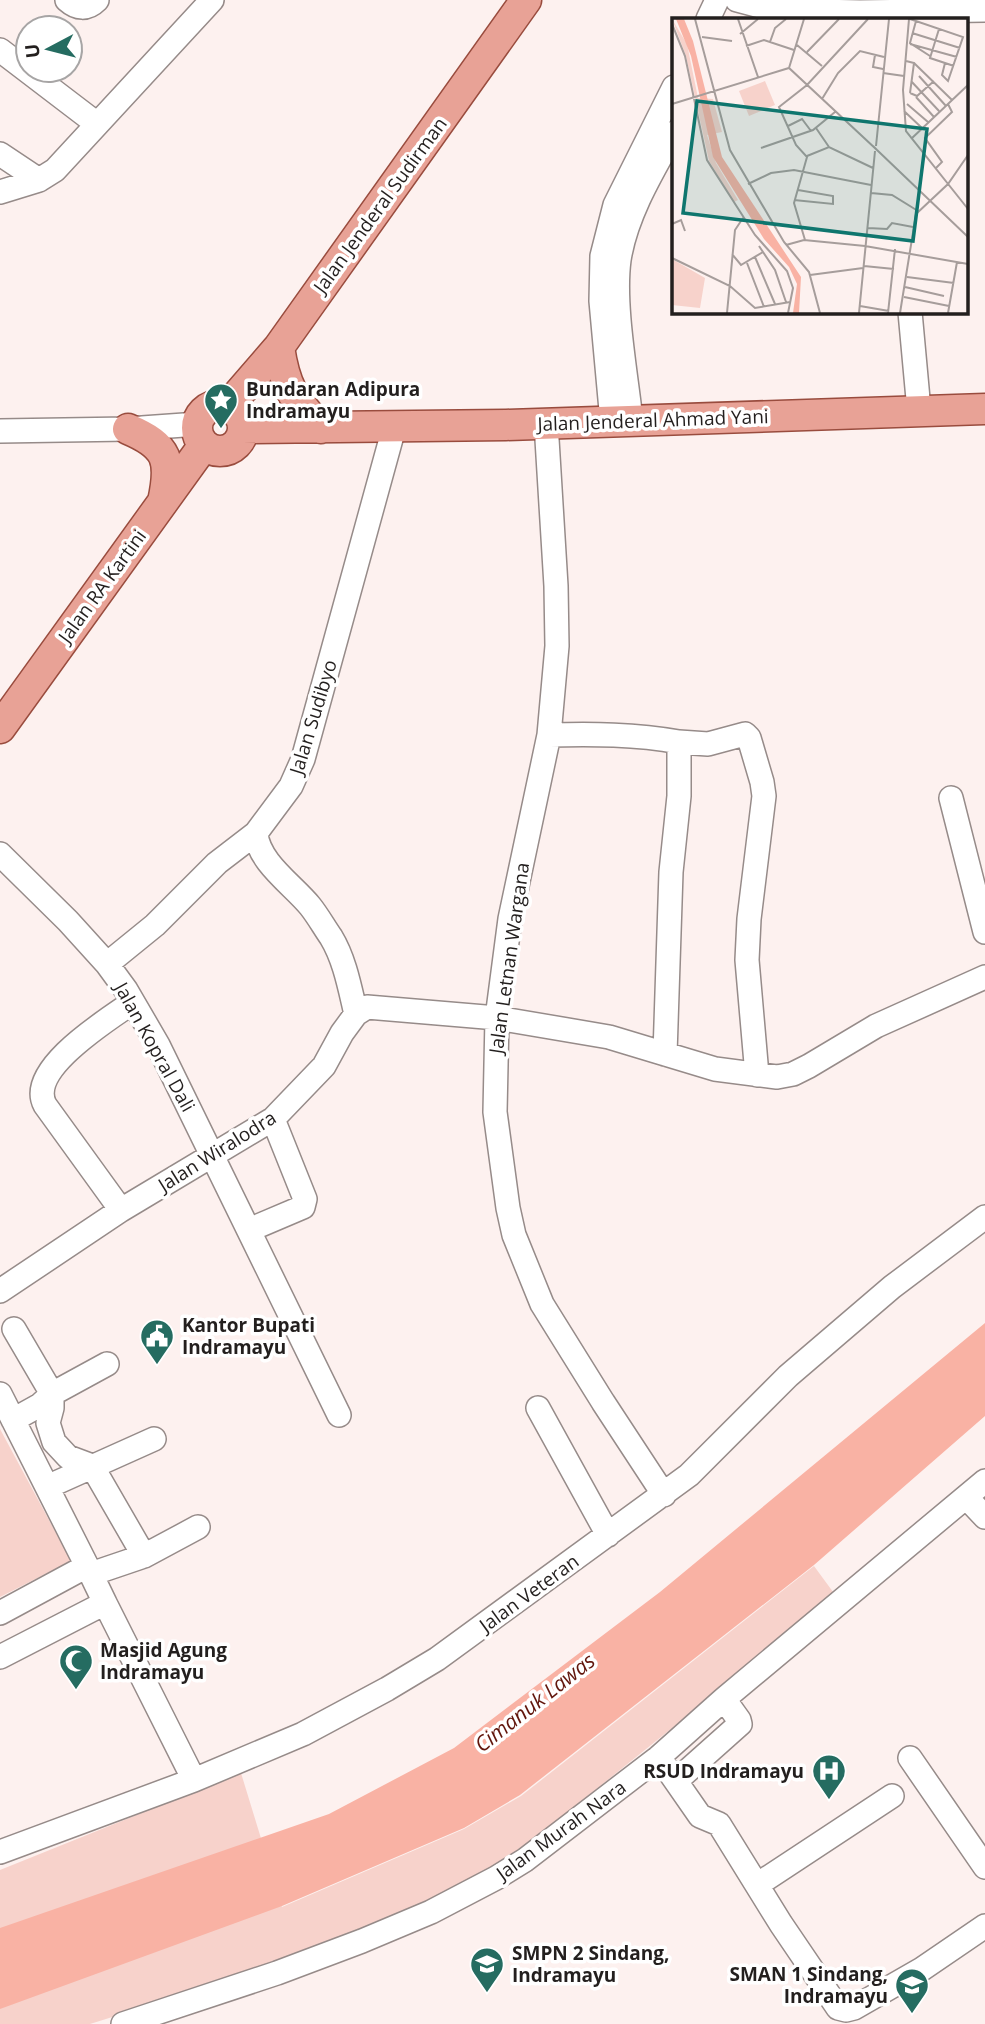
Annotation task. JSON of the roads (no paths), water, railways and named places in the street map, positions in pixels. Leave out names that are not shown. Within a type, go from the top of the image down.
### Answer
[{"type":"main road","name":"Jalan Jenderal Sudirman","points":[[236,417],[279,346],[526,0]]},
{"type":"main road","points":[[279,346],[283,374],[295,398],[321,428]]},
{"type":"main road","points":[[218,405],[236,417],[238,443],[222,451],[213,450],[201,434],[201,415],[218,405]]},
{"type":"main road","name":"Jalan Jenderal Ahmad Yani","points":[[236,417],[321,428],[394,428],[985,409]]},
{"type":"main road","points":[[128,429],[149,438],[160,449],[167,464],[163,502]]},
{"type":"main road","name":"Jalan RA Kartini","points":[[0,728],[163,502],[201,434]]},
{"type":"street","points":[[67,0],[80,8],[91,6],[97,0]]},
{"type":"street","points":[[0,192],[39,180],[55,170],[212,0]]},
{"type":"street","points":[[708,18],[717,0]]},
{"type":"street","points":[[729,18],[737,0],[775,10],[985,10]]},
{"type":"street","points":[[0,50],[97,124]]},
{"type":"street","points":[[622,420],[601,301],[601,256],[615,205],[672,91]]},
{"type":"street","points":[[622,420],[619,261],[629,225],[653,170],[672,136]]},
{"type":"street","points":[[0,154],[39,180]]},
{"type":"street","points":[[910,313],[919,410]]},
{"type":"street","name":"Jalan Letnan Wargana","points":[[546,423],[557,646],[549,735],[513,905],[497,1018],[495,1112],[508,1208],[522,1258],[542,1304],[664,1495]]},
{"type":"street","name":"Jalan Sudibyo","points":[[107,964],[155,925],[218,863],[256,833],[291,786],[303,759],[394,428]]},
{"type":"street","points":[[0,432],[128,429],[201,434]]},
{"type":"street","points":[[549,735],[614,734],[708,744],[745,734],[749,738],[762,782],[764,803],[755,866],[747,960],[757,1076]]},
{"type":"street","points":[[665,1054],[671,872],[679,796],[679,743]]},
{"type":"street","points":[[951,798],[985,932]]},
{"type":"street","points":[[256,833],[256,840],[265,856],[310,906],[332,939],[342,960],[356,1014],[367,1007],[382,1007],[497,1018],[609,1037],[715,1069],[777,1077],[793,1074],[898,1016],[985,977]]},
{"type":"street","name":"Jalan Kopral Dali","points":[[0,854],[107,964],[133,1002],[158,1045],[340,1415]]},
{"type":"street","points":[[121,1210],[45,1105],[42,1094],[51,1070],[70,1048],[133,1002]]},
{"type":"street","name":"Jalan Wiralodra","points":[[0,1291],[121,1210],[274,1119],[324,1066],[356,1014]]},
{"type":"street","points":[[249,1230],[303,1207],[305,1199],[274,1119]]},
{"type":"street","name":"Jalan Veteran","points":[[0,1852],[194,1780],[303,1734],[437,1659],[689,1475],[788,1376],[892,1287],[985,1217]]},
{"type":"street","points":[[14,1329],[52,1394],[48,1423],[54,1442],[68,1457],[92,1466],[144,1556]]},
{"type":"street","points":[[13,1420],[40,1405],[52,1394],[107,1364]]},
{"type":"street","points":[[0,1394],[194,1780]]},
{"type":"street","points":[[538,1408],[608,1535]]},
{"type":"street","points":[[47,1487],[155,1439]]},
{"type":"street","name":"Jalan Murah Nara","points":[[122,2024],[277,1973],[431,1912],[525,1860],[659,1757],[724,1699],[985,1481]]},
{"type":"street","points":[[967,1498],[985,1517]]},
{"type":"street","points":[[0,1613],[89,1570],[144,1556],[198,1527]]},
{"type":"street","points":[[0,1657],[105,1602]]},
{"type":"street","points":[[676,1781],[740,1724],[724,1699]]},
{"type":"street","points":[[659,1757],[700,1816],[719,1824],[838,2008],[855,2008],[922,1969],[985,1926]]},
{"type":"street","points":[[911,1758],[985,1867]]},
{"type":"street","points":[[757,1885],[892,1796]]},
{"type":"water","name":"Cimanuk Lawas","points":[[985,1323],[985,1416],[814,1565],[520,1795],[464,1828],[282,1906],[0,2009],[0,1928],[329,1814],[454,1748],[660,1592]]},
{"type":"place","name":"Bundaran Adipura Indramayu","points":[[221,430]]},
{"type":"place","name":"Kantor Bupati Indramayu","points":[[157,1366]]},
{"type":"place","name":"Masjid Agung Indramayu","points":[[76,1691]]},
{"type":"place","name":"RSUD Indramayu","points":[[829,1801]]},
{"type":"place","name":"SMPN 2 Sindang, Indramayu","points":[[487,1994]]},
{"type":"place","name":"SMAN 1 Sindang, Indramayu","points":[[912,2015]]}]
